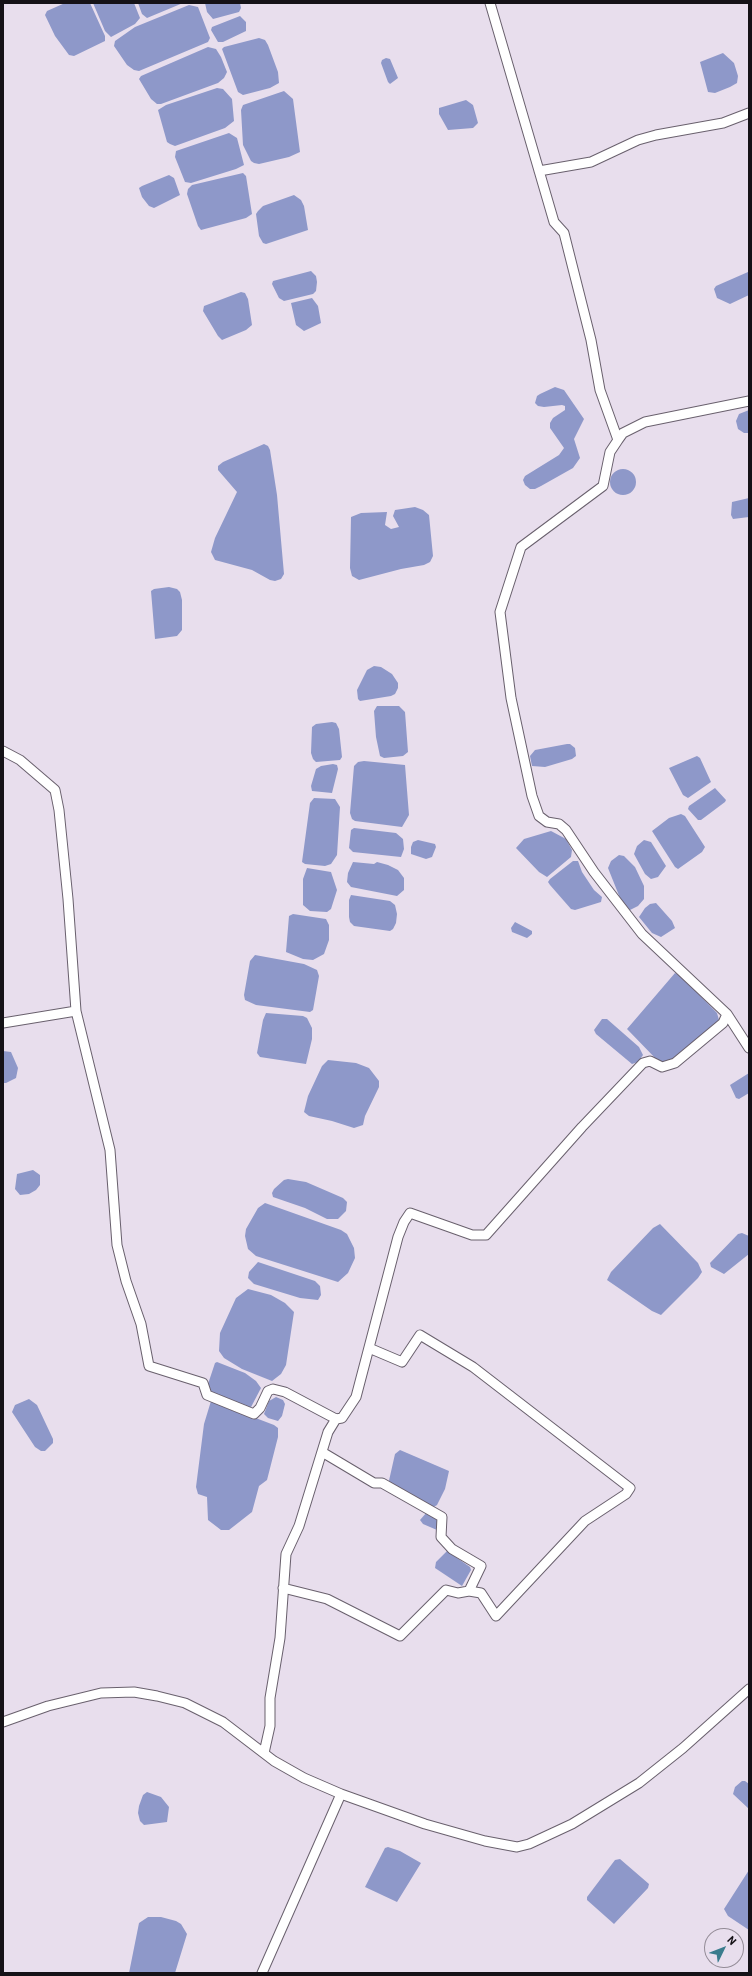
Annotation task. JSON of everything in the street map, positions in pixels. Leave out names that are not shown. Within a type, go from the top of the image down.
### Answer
[{"type":"street","points":[[490,3],[554,222],[564,232],[591,340],[600,390],[618,440]]},
{"type":"street","points":[[539,171],[590,162],[638,140],[656,135],[723,123],[749,112]]},
{"type":"street","points":[[749,402],[645,422],[623,433],[610,452],[603,486],[521,547],[500,612],[511,698],[532,796],[539,816],[547,822],[559,824],[566,830],[594,872],[642,934],[727,1014],[749,1048]]},
{"type":"street","points":[[3,751],[20,760],[55,790],[68,898],[76,1011],[110,1150],[117,1245],[126,1281],[141,1324],[149,1366],[203,1383],[207,1395],[254,1414],[260,1408],[268,1391],[274,1389],[285,1392],[336,1419],[342,1418],[356,1397],[398,1237],[404,1222],[410,1213],[472,1235],[486,1235],[582,1127],[643,1063],[650,1061],[662,1068],[674,1063],[723,1022],[727,1014]]},
{"type":"street","points":[[3,1022],[76,1011]]},
{"type":"street","points":[[283,1588],[327,1599],[400,1636],[446,1590],[458,1593],[469,1591],[481,1593],[496,1616],[585,1521],[626,1494],[630,1488],[473,1367],[420,1335],[402,1362],[369,1348]]},
{"type":"street","points":[[264,1753],[270,1726],[270,1698],[280,1638],[286,1554],[299,1526],[328,1432],[336,1419]]},
{"type":"street","points":[[322,1452],[374,1483],[382,1483],[442,1517],[441,1537],[452,1549],[480,1566],[469,1591]]},
{"type":"street","points":[[3,1722],[48,1706],[101,1693],[134,1692],[157,1696],[200,1709],[223,1722],[264,1753],[304,1778],[342,1794],[425,1824],[485,1841],[516,1847],[529,1844],[572,1824],[639,1783],[683,1748],[749,1689]]},
{"type":"street","points":[[262,1973],[292,1909],[342,1794]]},
{"type":"water","points":[[65,3],[90,3],[105,36],[105,41],[74,56],[69,55],[55,36],[45,15],[47,11]]},
{"type":"water","points":[[93,3],[134,3],[140,18],[135,24],[111,37],[105,31]]},
{"type":"water","points":[[138,3],[183,3],[147,18],[142,14]]},
{"type":"water","points":[[205,3],[240,3],[241,8],[239,12],[213,19],[207,12]]},
{"type":"water","points":[[189,5],[198,7],[210,38],[208,42],[139,71],[134,70],[127,65],[114,46],[115,41],[135,27]]},
{"type":"water","points":[[240,16],[246,22],[246,31],[223,42],[218,42],[211,30],[212,27]]},
{"type":"water","points":[[259,38],[265,40],[268,45],[278,72],[279,83],[270,88],[243,95],[238,92],[222,49],[224,47]]},
{"type":"water","points":[[208,47],[216,49],[221,57],[227,72],[224,78],[218,83],[161,104],[157,104],[151,99],[139,79],[141,76]]},
{"type":"water","points":[[723,53],[734,63],[738,76],[737,83],[715,93],[708,92],[700,62]]},
{"type":"water","points":[[386,58],[390,59],[398,78],[390,84],[381,63],[382,60]]},
{"type":"water","points":[[217,88],[223,89],[232,99],[234,121],[225,128],[175,146],[167,142],[158,110],[166,105]]},
{"type":"water","points":[[284,91],[293,99],[300,152],[289,157],[259,164],[254,163],[251,161],[243,145],[241,110],[243,105]]},
{"type":"water","points":[[466,100],[473,105],[478,123],[473,128],[448,130],[439,114],[439,108]]},
{"type":"water","points":[[229,133],[237,138],[244,165],[236,169],[191,183],[185,182],[175,157],[176,151]]},
{"type":"water","points":[[243,173],[246,176],[252,214],[246,218],[201,230],[198,226],[187,194],[188,189],[192,185]]},
{"type":"water","points":[[169,175],[174,178],[180,195],[154,208],[149,206],[142,197],[139,188]]},
{"type":"water","points":[[294,195],[301,200],[304,206],[308,230],[266,244],[263,243],[259,236],[256,214],[263,206]]},
{"type":"water","points":[[311,271],[316,276],[317,282],[316,291],[313,294],[284,301],[279,298],[272,284],[273,281]]},
{"type":"water","points":[[748,272],[749,295],[730,304],[717,298],[714,289],[716,286]]},
{"type":"water","points":[[241,292],[245,293],[248,299],[252,325],[246,330],[222,340],[203,311],[204,306]]},
{"type":"water","points":[[312,298],[318,306],[321,323],[304,331],[296,325],[291,303]]},
{"type":"water","points":[[555,387],[564,390],[584,419],[574,439],[580,458],[573,468],[535,489],[530,489],[525,485],[523,480],[525,476],[559,455],[564,448],[550,428],[550,423],[553,418],[565,410],[565,406],[544,407],[538,406],[535,403],[537,396]]},
{"type":"water","points":[[749,410],[749,433],[744,433],[738,429],[736,421],[739,414]]},
{"type":"water","points":[[264,444],[268,446],[270,450],[277,495],[284,574],[281,579],[275,581],[270,580],[252,570],[215,560],[211,552],[215,538],[237,492],[218,470],[218,466],[223,462]]},
{"type":"water","points":[[623,469],[632,473],[636,482],[632,491],[623,495],[614,491],[610,482],[614,473]]},
{"type":"water","points":[[749,498],[749,517],[733,519],[731,515],[732,502]]},
{"type":"water","points":[[415,507],[423,510],[429,515],[433,556],[430,562],[424,565],[401,569],[359,580],[352,576],[350,568],[351,517],[361,513],[387,512],[385,525],[391,529],[399,527],[393,516],[395,510]]},
{"type":"water","points":[[169,587],[177,589],[180,592],[182,600],[182,630],[177,636],[155,639],[151,591],[154,589]]},
{"type":"water","points":[[374,666],[381,667],[392,674],[398,683],[398,688],[395,694],[391,696],[360,701],[358,699],[357,690],[367,670]]},
{"type":"water","points":[[377,706],[399,706],[405,712],[408,752],[403,756],[384,758],[380,756],[376,737],[374,711]]},
{"type":"water","points":[[336,723],[339,729],[342,757],[340,760],[316,762],[311,753],[312,727],[316,724]]},
{"type":"water","points":[[570,744],[575,748],[576,756],[572,759],[545,767],[532,766],[530,756],[535,750]]},
{"type":"water","points":[[697,756],[700,758],[711,782],[688,798],[683,795],[669,768]]},
{"type":"water","points":[[364,761],[405,765],[409,815],[402,827],[355,821],[352,819],[350,813],[354,766],[358,762]]},
{"type":"water","points":[[333,764],[337,765],[338,769],[332,793],[312,791],[311,786],[316,769],[321,766]]},
{"type":"water","points":[[715,788],[726,800],[725,802],[701,820],[698,820],[688,809],[689,806]]},
{"type":"water","points":[[314,798],[335,799],[340,807],[337,855],[331,864],[325,866],[305,864],[302,862],[310,803]]},
{"type":"water","points":[[681,814],[685,816],[705,847],[702,852],[678,869],[675,867],[652,831],[669,818]]},
{"type":"water","points":[[354,828],[396,833],[403,839],[404,849],[401,857],[353,852],[349,848],[351,830]]},
{"type":"water","points":[[551,831],[566,839],[572,850],[571,857],[547,877],[539,872],[516,848],[524,839]]},
{"type":"water","points":[[418,840],[435,844],[436,847],[432,857],[426,859],[411,854],[413,842]]},
{"type":"water","points":[[644,840],[651,842],[666,866],[658,877],[651,879],[645,874],[634,854],[637,846]]},
{"type":"water","points":[[619,855],[624,856],[635,867],[644,886],[644,899],[638,906],[630,910],[622,903],[608,868],[611,861]]},
{"type":"water","points":[[573,861],[578,861],[582,872],[594,890],[602,897],[601,902],[575,910],[571,909],[550,885],[548,882],[550,879]]},
{"type":"water","points":[[353,862],[374,864],[377,862],[398,870],[404,878],[404,890],[397,896],[351,887],[347,882],[348,873]]},
{"type":"water","points":[[307,868],[331,872],[337,890],[331,909],[327,912],[310,911],[303,905],[303,879]]},
{"type":"water","points":[[351,895],[390,901],[395,905],[397,914],[396,923],[393,929],[390,931],[354,926],[350,922],[349,917],[349,900]]},
{"type":"water","points":[[656,903],[672,921],[675,928],[661,937],[652,933],[639,917],[645,908],[650,904]]},
{"type":"water","points":[[293,914],[326,919],[329,925],[329,940],[324,954],[313,960],[303,959],[286,952],[289,916]]},
{"type":"water","points":[[515,922],[532,931],[532,934],[527,938],[512,932],[511,928]]},
{"type":"water","points":[[255,955],[304,964],[317,970],[319,976],[313,1010],[310,1012],[256,1005],[245,1000],[244,995],[250,961]]},
{"type":"water","points":[[675,973],[681,976],[717,1013],[719,1020],[669,1062],[659,1062],[627,1029]]},
{"type":"water","points":[[266,1013],[303,1016],[307,1018],[312,1028],[312,1039],[306,1064],[260,1057],[257,1053],[263,1020]]},
{"type":"water","points":[[602,1019],[607,1019],[639,1047],[643,1055],[638,1062],[632,1064],[596,1034],[594,1030]]},
{"type":"water","points":[[3,1051],[11,1052],[18,1068],[16,1078],[6,1083],[3,1083]]},
{"type":"water","points":[[328,1060],[356,1063],[369,1068],[379,1081],[379,1087],[365,1116],[363,1125],[354,1128],[309,1116],[304,1112],[308,1096],[322,1066]]},
{"type":"water","points":[[749,1073],[749,1093],[739,1099],[736,1098],[730,1085]]},
{"type":"water","points":[[33,1170],[40,1175],[40,1185],[36,1190],[29,1194],[20,1195],[15,1189],[17,1174]]},
{"type":"water","points":[[288,1179],[306,1182],[343,1198],[347,1202],[346,1211],[338,1219],[327,1219],[305,1208],[273,1197],[272,1193],[274,1189],[284,1180]]},
{"type":"water","points":[[265,1203],[341,1230],[347,1234],[354,1248],[355,1258],[348,1273],[338,1282],[256,1256],[248,1249],[245,1236],[246,1229],[258,1208]]},
{"type":"water","points":[[660,1224],[698,1263],[702,1272],[698,1278],[661,1315],[652,1311],[607,1280],[611,1272],[653,1228]]},
{"type":"water","points":[[742,1233],[749,1236],[749,1254],[724,1274],[711,1267],[710,1263],[738,1234]]},
{"type":"water","points":[[258,1262],[315,1281],[320,1286],[321,1295],[318,1300],[300,1298],[254,1284],[248,1278],[249,1272]]},
{"type":"water","points":[[248,1289],[271,1295],[285,1303],[294,1312],[286,1365],[281,1374],[272,1381],[242,1369],[224,1358],[219,1351],[220,1333],[236,1298]]},
{"type":"water","points":[[217,1362],[245,1373],[256,1381],[261,1388],[250,1409],[212,1395],[207,1387],[215,1363]]},
{"type":"water","points":[[276,1397],[283,1400],[285,1404],[282,1416],[278,1421],[268,1418],[264,1414],[269,1401]]},
{"type":"water","points":[[29,1399],[37,1405],[53,1439],[53,1443],[45,1451],[41,1451],[35,1447],[12,1412],[15,1405]]},
{"type":"water","points":[[211,1401],[274,1425],[278,1428],[278,1437],[267,1480],[259,1486],[252,1512],[229,1530],[221,1530],[208,1520],[207,1497],[198,1494],[196,1487],[204,1424]]},
{"type":"water","points":[[400,1450],[449,1471],[445,1489],[437,1505],[432,1508],[388,1485],[395,1454]]},
{"type":"water","points":[[427,1512],[438,1518],[437,1530],[423,1524],[420,1520]]},
{"type":"water","points":[[447,1551],[470,1567],[471,1570],[462,1586],[435,1568],[436,1562]]},
{"type":"water","points":[[742,1781],[749,1784],[749,1809],[733,1794],[735,1787]]},
{"type":"water","points":[[147,1792],[161,1797],[169,1807],[167,1822],[144,1825],[140,1821],[138,1813],[139,1806],[143,1795]]},
{"type":"water","points":[[388,1847],[400,1851],[421,1863],[397,1902],[365,1887],[385,1848]]},
{"type":"water","points":[[620,1859],[649,1884],[648,1888],[614,1924],[587,1900],[587,1897],[615,1860]]},
{"type":"water","points":[[749,1870],[749,1930],[728,1916],[724,1909]]},
{"type":"water","points":[[148,1917],[161,1917],[176,1921],[181,1924],[187,1934],[175,1973],[129,1973],[139,1923]]}]
